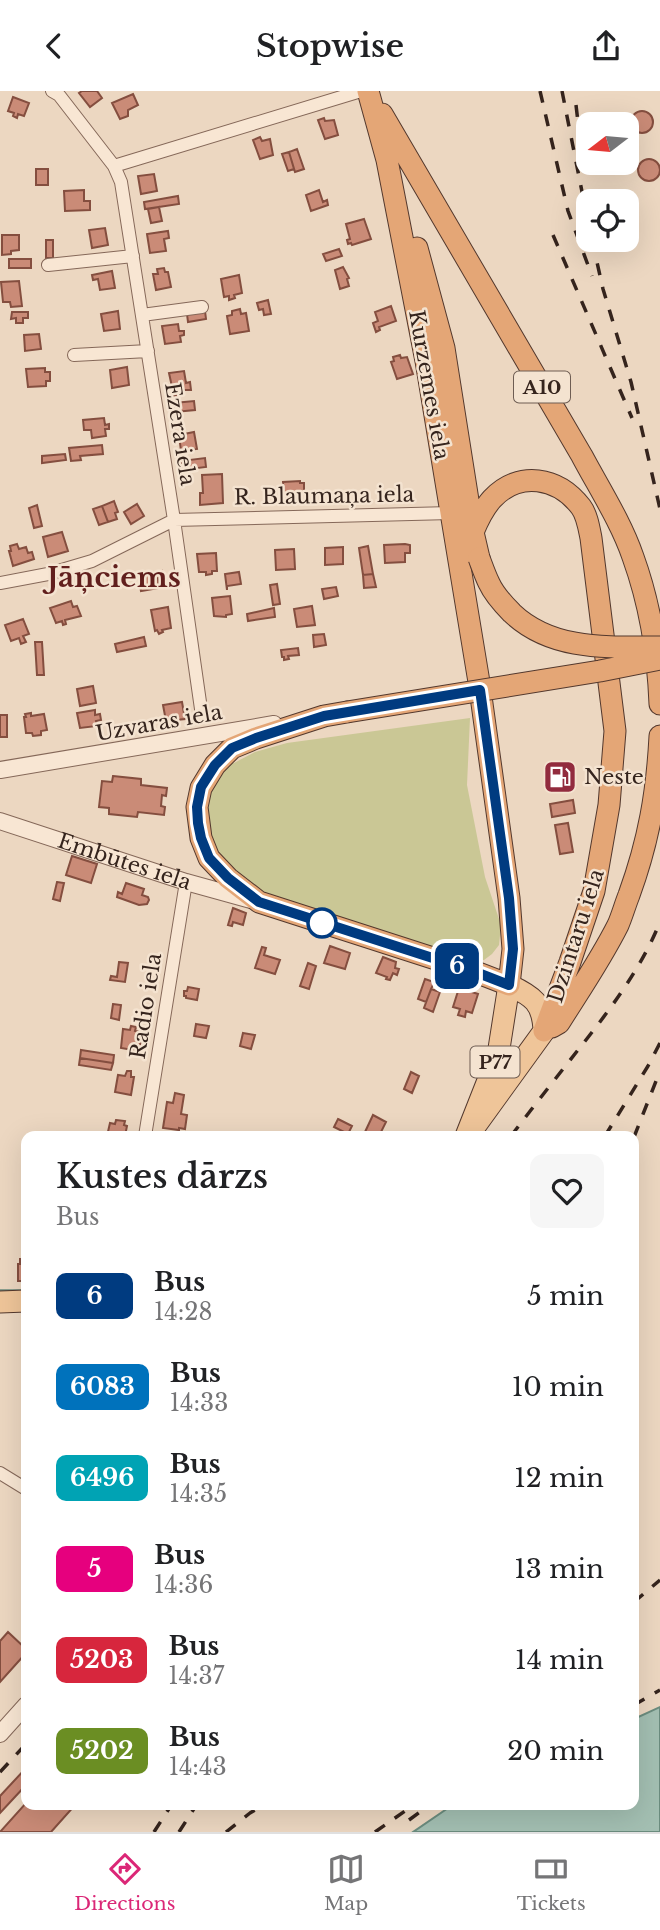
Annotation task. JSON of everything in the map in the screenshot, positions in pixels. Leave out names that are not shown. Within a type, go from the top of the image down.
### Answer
[{"type":"highway","name":"Kurzemes iela","points":[[369,91],[387,160],[426,361],[479,682],[509,898],[513,949],[509,985]]},
{"type":"highway","name":"A10","points":[[369,91],[610,508],[632,555],[649,610],[659,671],[660,704]]},
{"type":"highway","name":"A10","points":[[387,160],[409,219],[444,348],[473,532],[489,585],[503,604],[520,620],[537,632],[560,641],[588,646],[660,647]]},
{"type":"highway","name":"Dzintaru iela","points":[[473,532],[482,512],[501,490],[518,481],[544,481],[563,488],[583,509],[592,538],[615,731],[609,805],[594,891],[544,1031]]},
{"type":"highway","points":[[259,902],[228,878],[209,858],[198,823],[197,807],[201,787],[215,765],[232,748],[324,716],[660,659]]},
{"type":"highway","points":[[544,1031],[559,1023],[619,924],[639,866],[651,819],[660,736]]},
{"type":"highway","name":"Embūtes iela","points":[[259,902],[509,985]]},
{"type":"main road","name":"Embūtes iela","points":[[509,985],[528,993],[538,1004],[544,1031]]},
{"type":"main road","name":"P77","points":[[469,1131],[498,1055],[509,985]]},
{"type":"main road","name":"Dzintaru iela","points":[[471,1131],[544,1031]]},
{"type":"main road","points":[[0,1302],[21,1301]]},
{"type":"street","points":[[52,91],[114,166],[361,91]]},
{"type":"street","name":"Ezera iela","points":[[114,166],[121,182],[133,256],[201,709]]},
{"type":"street","points":[[48,265],[133,256]]},
{"type":"street","points":[[142,315],[202,307]]},
{"type":"street","points":[[74,355],[148,351]]},
{"type":"street","name":"R. Blaumaņa iela","points":[[0,583],[48,574],[92,561],[174,520],[451,513]]},
{"type":"street","name":"Uzvaras iela","points":[[0,770],[324,716]]},
{"type":"street","name":"Embūtes iela","points":[[0,821],[186,882],[259,902]]},
{"type":"street","name":"Radio iela","points":[[146,1131],[186,882]]},
{"type":"street","points":[[0,1472],[21,1486]]},
{"type":"street","points":[[0,1734],[21,1711]]},
{"type":"shaded area","points":[[470,718],[467,785],[485,877],[501,925],[499,945],[484,960],[471,960],[258,891],[221,863],[204,823],[209,788],[227,763],[234,763],[255,752],[287,743]]},
{"type":"shaded area","points":[[660,1707],[660,1832],[413,1832],[445,1810],[639,1810],[639,1717]]},
{"type":"building","points":[[97,91],[102,98],[90,107],[79,93]]},
{"type":"building","points":[[133,94],[138,105],[128,110],[128,116],[120,119],[112,103]]},
{"type":"building","points":[[13,97],[29,103],[24,116],[18,114],[17,118],[13,116],[14,113],[8,111]]},
{"type":"building","points":[[646,111],[653,118],[650,130],[639,133],[639,112],[637,112]]},
{"type":"building","points":[[324,118],[325,121],[334,120],[338,135],[325,139],[318,120]]},
{"type":"building","points":[[260,137],[262,141],[270,139],[273,155],[260,159],[253,140]]},
{"type":"building","points":[[297,149],[304,169],[295,172],[289,152]]},
{"type":"building","points":[[289,152],[294,169],[288,171],[282,154]]},
{"type":"building","points":[[645,159],[653,159],[660,166],[660,174],[653,181],[645,181],[639,175],[639,165]]},
{"type":"building","points":[[36,169],[48,169],[48,185],[36,185]]},
{"type":"building","points":[[154,174],[157,191],[141,194],[138,176]]},
{"type":"building","points":[[84,190],[84,201],[90,201],[90,210],[65,211],[64,191]]},
{"type":"building","points":[[319,190],[323,202],[327,200],[328,205],[311,211],[306,195]]},
{"type":"building","points":[[178,196],[179,204],[145,209],[144,202]]},
{"type":"building","points":[[159,207],[162,221],[151,223],[148,209]]},
{"type":"building","points":[[364,219],[371,239],[348,244],[347,240],[350,239],[346,224]]},
{"type":"building","points":[[105,228],[108,245],[92,248],[89,230]]},
{"type":"building","points":[[168,231],[169,238],[164,239],[166,251],[150,253],[147,234]]},
{"type":"building","points":[[2,235],[19,235],[19,250],[2,255]]},
{"type":"building","points":[[46,240],[53,240],[53,258],[46,258]]},
{"type":"building","points":[[339,249],[342,256],[326,261],[323,254]]},
{"type":"building","points":[[9,259],[31,259],[31,268],[9,268]]},
{"type":"building","points":[[343,267],[349,278],[349,286],[340,289],[335,270]]},
{"type":"building","points":[[164,268],[165,272],[168,272],[171,287],[156,290],[153,274],[158,274],[157,269]]},
{"type":"building","points":[[112,271],[115,288],[100,290],[98,279],[93,280],[92,275]]},
{"type":"building","points":[[239,275],[242,293],[229,300],[229,296],[224,297],[221,279]]},
{"type":"building","points":[[19,281],[22,306],[11,307],[10,302],[3,302],[1,282]]},
{"type":"building","points":[[268,300],[271,314],[264,315],[263,309],[259,310],[257,303]]},
{"type":"building","points":[[391,306],[396,321],[379,327],[380,330],[376,332],[373,323],[378,321],[375,312]]},
{"type":"building","points":[[240,309],[241,314],[246,313],[249,331],[230,334],[227,316]]},
{"type":"building","points":[[118,311],[120,329],[104,331],[101,314]]},
{"type":"building","points":[[205,311],[206,319],[188,322],[187,314]]},
{"type":"building","points":[[12,312],[28,312],[28,318],[23,318],[23,323],[16,323],[16,318],[11,319]]},
{"type":"building","points":[[178,324],[179,331],[184,331],[184,335],[180,336],[181,342],[165,344],[162,326]]},
{"type":"building","points":[[39,334],[41,349],[25,351],[24,335]]},
{"type":"building","points":[[400,355],[401,358],[407,357],[413,374],[397,379],[391,362],[394,361],[393,357]]},
{"type":"building","points":[[127,367],[129,385],[112,388],[110,370]]},
{"type":"building","points":[[45,368],[45,372],[50,372],[50,381],[46,381],[46,386],[28,387],[26,369]]},
{"type":"building","points":[[184,371],[186,383],[190,382],[191,390],[182,390],[182,394],[174,396],[169,373]]},
{"type":"building","points":[[194,401],[195,410],[175,412],[174,403]]},
{"type":"building","points":[[104,418],[105,425],[109,424],[109,429],[105,429],[106,436],[92,438],[91,430],[84,430],[83,420]]},
{"type":"building","points":[[194,432],[197,449],[181,451],[179,435]]},
{"type":"building","points":[[102,445],[103,454],[80,456],[81,460],[71,461],[69,448]]},
{"type":"building","points":[[65,454],[66,460],[42,463],[42,456]]},
{"type":"building","points":[[205,458],[206,467],[182,470],[181,461]]},
{"type":"building","points":[[222,474],[223,503],[200,505],[200,493],[203,493],[202,475]]},
{"type":"building","points":[[283,482],[304,483],[304,492],[300,492],[301,499],[284,500]]},
{"type":"building","points":[[114,501],[118,512],[115,513],[117,519],[108,522],[102,506]]},
{"type":"building","points":[[137,504],[144,516],[131,524],[124,512]]},
{"type":"building","points":[[37,505],[42,526],[34,528],[29,508]]},
{"type":"building","points":[[102,506],[108,522],[99,525],[93,509]]},
{"type":"building","points":[[62,532],[68,551],[48,557],[43,537]]},
{"type":"building","points":[[17,544],[19,549],[26,547],[28,553],[32,552],[34,559],[13,566],[9,551],[10,546]]},
{"type":"building","points":[[384,545],[410,545],[410,553],[405,553],[405,562],[385,563]]},
{"type":"building","points":[[368,546],[373,574],[363,575],[359,548]]},
{"type":"building","points":[[343,547],[343,564],[325,565],[325,548]]},
{"type":"building","points":[[294,549],[295,569],[276,570],[275,550]]},
{"type":"building","points":[[216,553],[217,571],[206,575],[206,572],[199,572],[197,554]]},
{"type":"building","points":[[162,571],[163,577],[158,578],[159,588],[141,591],[138,575]]},
{"type":"building","points":[[239,572],[241,584],[227,586],[227,590],[225,574]]},
{"type":"building","points":[[373,574],[376,587],[364,588],[363,575]]},
{"type":"building","points":[[277,584],[280,604],[273,605],[270,585]]},
{"type":"building","points":[[336,587],[338,596],[324,599],[322,589]]},
{"type":"building","points":[[230,596],[232,614],[226,617],[214,616],[212,598]]},
{"type":"building","points":[[71,601],[73,607],[77,606],[81,616],[65,620],[66,624],[63,625],[62,621],[56,623],[50,608]]},
{"type":"building","points":[[312,606],[315,625],[297,627],[294,609]]},
{"type":"building","points":[[168,607],[171,628],[162,630],[159,634],[155,631],[151,610]]},
{"type":"building","points":[[274,608],[275,617],[248,621],[247,614]]},
{"type":"building","points":[[23,619],[29,634],[23,636],[26,642],[21,644],[19,638],[11,641],[5,625]]},
{"type":"building","points":[[324,634],[326,645],[314,647],[313,635]]},
{"type":"building","points":[[144,637],[146,646],[117,652],[115,644]]},
{"type":"building","points":[[35,642],[42,642],[44,675],[37,675]]},
{"type":"building","points":[[298,648],[299,655],[288,656],[289,659],[284,660],[281,650]]},
{"type":"building","points":[[93,686],[96,703],[80,706],[77,689]]},
{"type":"building","points":[[182,702],[185,719],[166,721],[163,705]]},
{"type":"building","points":[[95,710],[95,715],[100,714],[101,720],[96,721],[97,726],[80,728],[77,713]]},
{"type":"building","points":[[31,713],[31,716],[44,714],[47,730],[41,731],[41,735],[26,733],[24,717],[25,714]]},
{"type":"building","points":[[0,715],[7,715],[7,737],[0,737]]},
{"type":"building","points":[[113,776],[141,779],[141,785],[167,788],[166,796],[162,795],[164,815],[138,812],[137,817],[109,814],[109,808],[99,807],[102,781],[112,782]]},
{"type":"building","points":[[573,800],[575,813],[552,817],[550,804]]},
{"type":"building","points":[[568,823],[573,852],[560,854],[555,825]]},
{"type":"building","points":[[72,856],[97,864],[91,883],[66,875]]},
{"type":"building","points":[[57,882],[64,883],[60,901],[53,899]]},
{"type":"building","points":[[126,883],[144,889],[142,895],[148,897],[147,904],[139,905],[117,897],[118,892],[122,894]]},
{"type":"building","points":[[233,908],[246,913],[243,925],[233,922],[232,926],[228,925]]},
{"type":"building","points":[[330,946],[350,953],[345,969],[324,963]]},
{"type":"building","points":[[262,947],[266,948],[264,955],[280,960],[275,974],[255,968]]},
{"type":"building","points":[[383,957],[396,962],[395,968],[399,969],[397,975],[393,973],[390,980],[376,973]]},
{"type":"building","points":[[119,962],[128,963],[125,982],[110,980],[111,976],[117,977]]},
{"type":"building","points":[[308,963],[316,966],[309,989],[300,986]]},
{"type":"building","points":[[425,979],[434,982],[426,1002],[418,999]]},
{"type":"building","points":[[188,987],[199,989],[197,1000],[184,996]]},
{"type":"building","points":[[459,988],[478,994],[472,1013],[466,1011],[465,1017],[458,1015],[460,1009],[453,1007]]},
{"type":"building","points":[[431,989],[440,992],[433,1012],[424,1008]]},
{"type":"building","points":[[113,1004],[121,1005],[119,1020],[111,1018]]},
{"type":"building","points":[[196,1024],[209,1026],[206,1038],[194,1036]]},
{"type":"building","points":[[131,1026],[136,1027],[135,1031],[142,1032],[139,1051],[121,1048],[123,1029],[130,1030]]},
{"type":"building","points":[[243,1033],[255,1035],[251,1049],[240,1046]]},
{"type":"building","points":[[81,1050],[114,1055],[113,1063],[80,1058]]},
{"type":"building","points":[[80,1058],[113,1063],[111,1070],[79,1065]]},
{"type":"building","points":[[127,1071],[131,1071],[131,1077],[134,1077],[131,1095],[115,1092],[118,1075],[125,1076]]},
{"type":"building","points":[[411,1072],[419,1076],[412,1093],[404,1089]]},
{"type":"building","points":[[175,1093],[184,1095],[181,1114],[187,1115],[185,1129],[163,1128],[167,1102],[173,1103]]},
{"type":"building","points":[[373,1115],[386,1122],[382,1131],[365,1131]]},
{"type":"building","points":[[338,1119],[352,1126],[350,1131],[334,1127]]},
{"type":"building","points":[[116,1120],[125,1121],[126,1131],[108,1131],[110,1123],[115,1124]]},
{"type":"building","points":[[21,1259],[21,1281],[18,1281],[18,1264]]},
{"type":"building","points":[[8,1632],[21,1644],[21,1659],[0,1682],[0,1641]]},
{"type":"building","points":[[21,1773],[21,1790],[0,1813],[0,1796]]},
{"type":"building","points":[[21,1809],[71,1810],[51,1832],[0,1832]]},
{"type":"waterway","points":[[0,1291],[21,1291]]},
{"type":"railway","points":[[540,91],[568,211],[592,276]]},
{"type":"railway","points":[[562,91],[581,189]]},
{"type":"railway","points":[[576,105],[577,112]]},
{"type":"railway","points":[[553,235],[632,418]]},
{"type":"railway","points":[[595,252],[631,382],[660,509]]},
{"type":"railway","points":[[515,1131],[613,1005],[644,956],[660,922]]},
{"type":"railway","points":[[608,1131],[660,1043]]},
{"type":"railway","points":[[636,1131],[660,1071]]},
{"type":"railway","points":[[639,1598],[660,1580]]},
{"type":"railway","points":[[639,1702],[660,1690]]},
{"type":"railway","points":[[0,1772],[21,1749]]},
{"type":"railway","points":[[154,1832],[168,1810]]},
{"type":"railway","points":[[179,1832],[193,1810]]},
{"type":"railway","points":[[226,1832],[255,1810]]},
{"type":"railway","points":[[375,1832],[406,1810]]},
{"type":"railway","points":[[409,1820],[423,1810]]},
{"type":"bus line","name":"6","points":[[480,690],[509,898],[513,949],[509,985],[259,902],[228,878],[209,858],[198,823],[197,807],[201,787],[215,765],[232,748],[324,716],[480,690]]},
{"type":"place","name":"Neste","points":[[560,777]]},
{"type":"district","name":"Jāņciems","points":[[114,577]]}]
